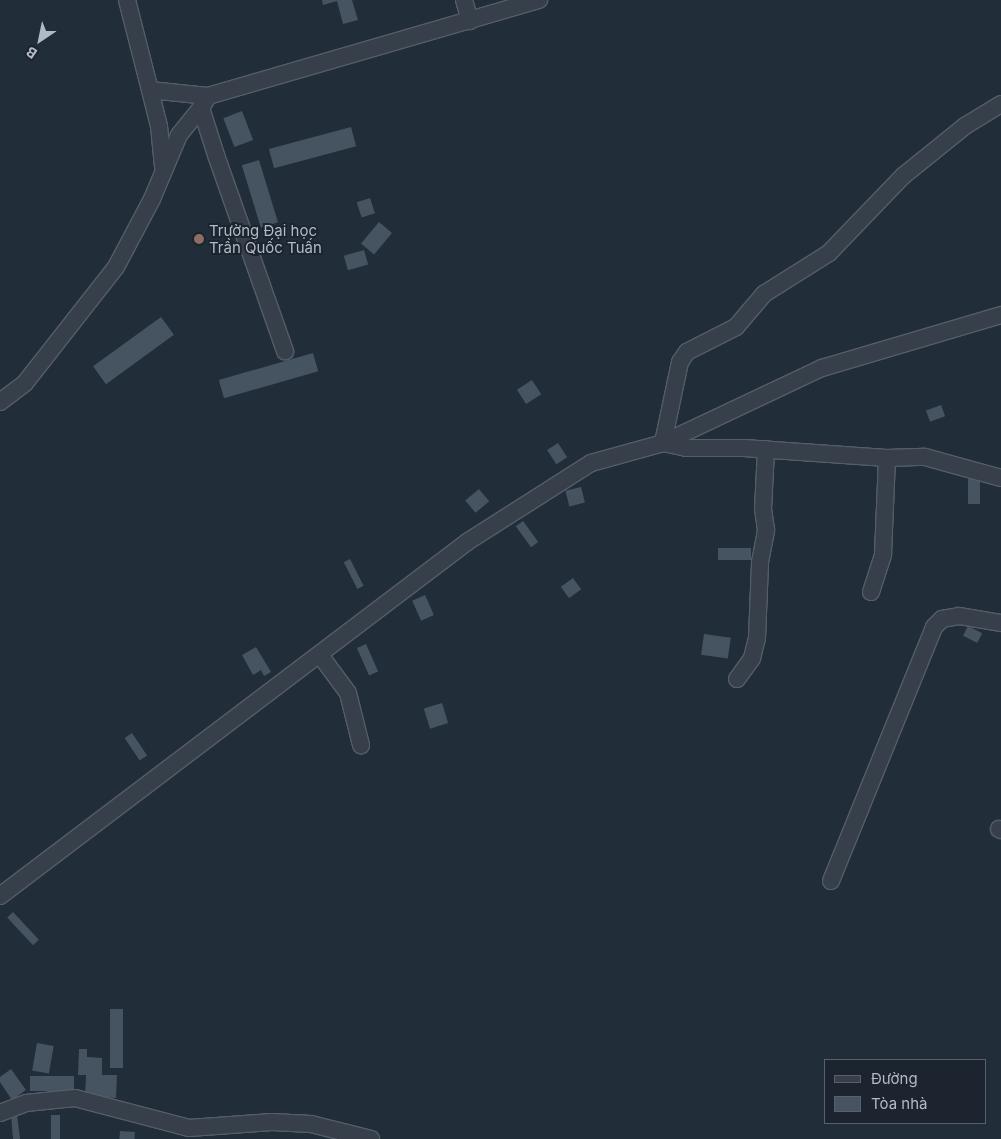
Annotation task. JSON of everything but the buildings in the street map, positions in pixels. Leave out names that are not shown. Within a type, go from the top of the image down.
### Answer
[{"type":"street","points":[[127,0],[159,126],[163,167]]},
{"type":"street","points":[[464,0],[470,21]]},
{"type":"street","points":[[150,90],[205,102],[539,0]]},
{"type":"street","points":[[0,402],[29,379],[116,267],[152,199],[163,167],[179,135],[205,102]]},
{"type":"street","points":[[205,102],[285,351]]},
{"type":"street","points":[[663,443],[680,362],[687,352],[736,327],[764,294],[829,253],[903,176],[965,126],[1001,104]]},
{"type":"street","points":[[0,896],[467,542],[591,463],[663,443],[822,368],[1001,315]]},
{"type":"street","points":[[663,443],[686,448],[766,449],[887,458],[925,457],[1001,478]]},
{"type":"street","points":[[737,679],[752,658],[757,638],[760,562],[766,530],[763,509],[766,449]]},
{"type":"street","points":[[871,592],[883,554],[887,458]]},
{"type":"street","points":[[831,881],[934,627],[942,619],[959,616],[1001,623]]},
{"type":"street","points":[[320,654],[348,693],[361,745]]},
{"type":"street","points":[[0,1113],[26,1103],[75,1098],[189,1133],[272,1122],[311,1124],[371,1139]]},
{"type":"place","name":"Trường Đại học Trần Quốc Tuấn","points":[[199,239]]}]
